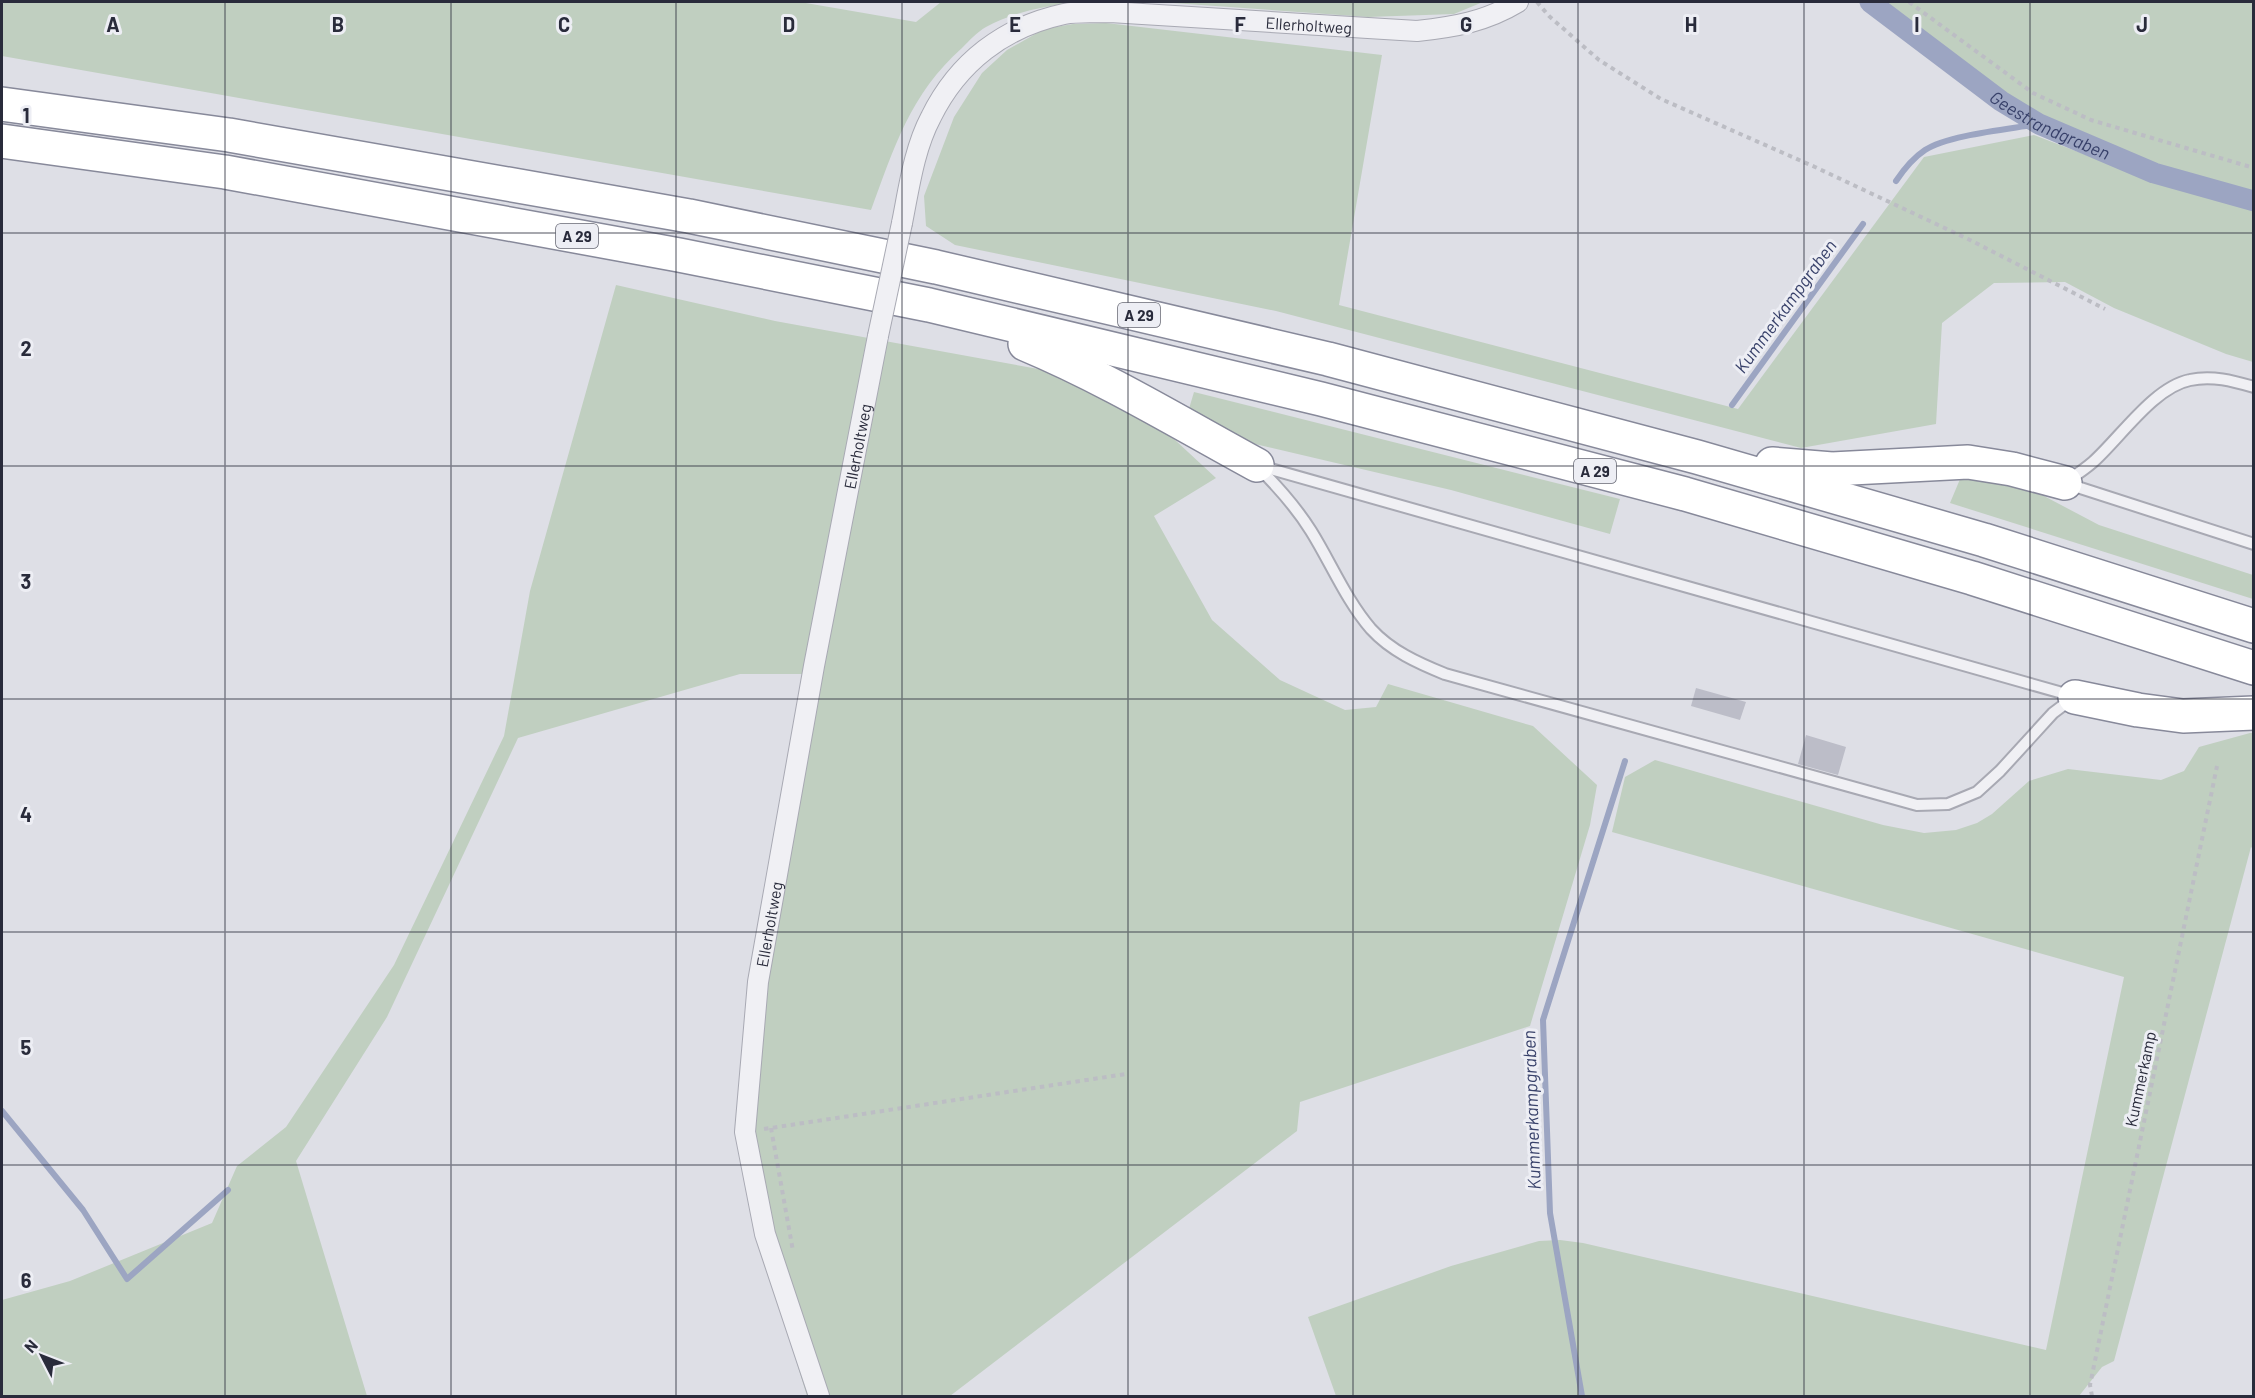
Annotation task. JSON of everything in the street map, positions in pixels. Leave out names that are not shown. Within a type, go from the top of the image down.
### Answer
[{"type":"highway","name":"A 29","points":[[2,104],[229,135],[700,218],[936,267],[1328,359],[1697,457],[1984,540],[2253,626]]},
{"type":"highway","name":"A 29","points":[[2,141],[225,172],[680,255],[929,305],[1321,399],[1685,494],[1972,578],[2253,668]]},
{"type":"highway","points":[[929,305],[1060,359],[1116,387],[1257,465]]},
{"type":"highway","points":[[1697,457],[1832,470],[1968,462],[2012,469],[2065,483]]},
{"type":"highway","points":[[2076,697],[2138,710],[2182,716],[2253,713]]},
{"type":"street","name":"Ellerholtweg","points":[[819,1396],[765,1234],[745,1132],[758,982],[812,677],[878,336],[914,165],[930,118],[955,77],[986,48],[1023,27],[1066,14],[1110,12],[1417,31],[1456,27],[1484,18],[1518,2]]},
{"type":"lane","points":[[2065,483],[2091,464],[2153,401],[2173,387],[2188,380],[2209,378],[2229,380],[2253,387]]},
{"type":"lane","points":[[1257,465],[2076,697]]},
{"type":"lane","points":[[1257,465],[1296,507],[1345,591],[1372,629],[1395,649],[1420,664],[1456,677],[1917,805],[1948,804],[1977,792],[2000,771],[2053,713],[2076,697]]},
{"type":"lane","points":[[2065,483],[2253,544]]},
{"type":"path","points":[[1537,2],[1599,60],[1661,99],[1815,167],[2105,309]]},
{"type":"path","points":[[1908,2],[2033,93],[2091,120],[2253,168]]},
{"type":"path","name":"Kummerkamp","points":[[2092,1396],[2090,1385],[2217,766]]},
{"type":"path","points":[[745,1132],[1126,1074]]},
{"type":"path","points":[[771,1128],[795,1259]]},
{"type":"green space","points":[[2,2],[800,2],[916,22],[941,2],[1073,2],[1028,11],[996,22],[976,34],[944,66],[916,103],[896,144],[871,210],[2,56]]},
{"type":"green space","points":[[1159,2],[1483,2],[1454,14],[1368,17]]},
{"type":"green space","points":[[1879,2],[2253,2],[2253,193],[2160,167],[2046,121],[2003,97]]},
{"type":"green space","points":[[1106,23],[1382,55],[1339,305],[1738,409],[1924,157],[2034,135],[2146,178],[2253,209],[2253,362],[2226,354],[2114,308],[2065,282],[1994,283],[1942,323],[1936,424],[1801,448],[1276,311],[955,245],[926,226],[924,196],[954,117],[982,73],[1007,50],[1044,29],[1073,24]]},
{"type":"green space","points":[[616,285],[775,321],[1044,370],[1111,399],[1174,439],[1216,478],[1154,516],[1212,620],[1280,680],[1345,710],[1376,707],[1388,684],[1533,726],[1597,785],[1590,825],[1530,1026],[1300,1102],[1297,1131],[950,1396],[807,1396],[757,1234],[740,1132],[806,674],[740,674],[518,738],[387,1017],[296,1161],[367,1396],[2,1396],[2,1300],[70,1281],[212,1223],[237,1166],[286,1127],[394,965],[504,736],[530,591]]},
{"type":"green space","points":[[1194,392],[1620,499],[1610,534],[1451,490],[1242,441],[1188,412]]},
{"type":"green space","points":[[1963,472],[2044,496],[2099,525],[2253,575],[2253,599],[1950,503]]},
{"type":"green space","points":[[2254,733],[2253,849],[2251,847],[2114,1361],[2102,1367],[2079,1396],[1336,1396],[1308,1317],[1451,1266],[1539,1241],[1560,1240],[1583,1243],[2046,1350],[2124,977],[1612,832],[1625,777],[1655,760],[1883,825],[1924,833],[1956,830],[1977,823],[1992,814],[2029,781],[2068,769],[2161,780],[2184,771],[2199,747]]},
{"type":"building","points":[[1696,688],[1746,702],[1740,720],[1691,706]]},
{"type":"building","points":[[1806,735],[1846,747],[1838,775],[1798,764]]},
{"type":"waterway","name":"Geestrandgraben","points":[[1870,2],[2001,101],[2039,124],[2154,173],[2254,201]]},
{"type":"waterway","name":"Kummerkampgraben","points":[[1896,181],[1917,157],[1935,145],[1963,136],[2039,124]]},
{"type":"waterway","name":"Kummerkampgraben","points":[[1732,405],[1863,224]]},
{"type":"waterway","name":"Kummerkampgraben","points":[[1582,1396],[1550,1213],[1543,1020],[1625,761]]},
{"type":"waterway","points":[[2,1111],[83,1210],[127,1279],[228,1190]]}]
